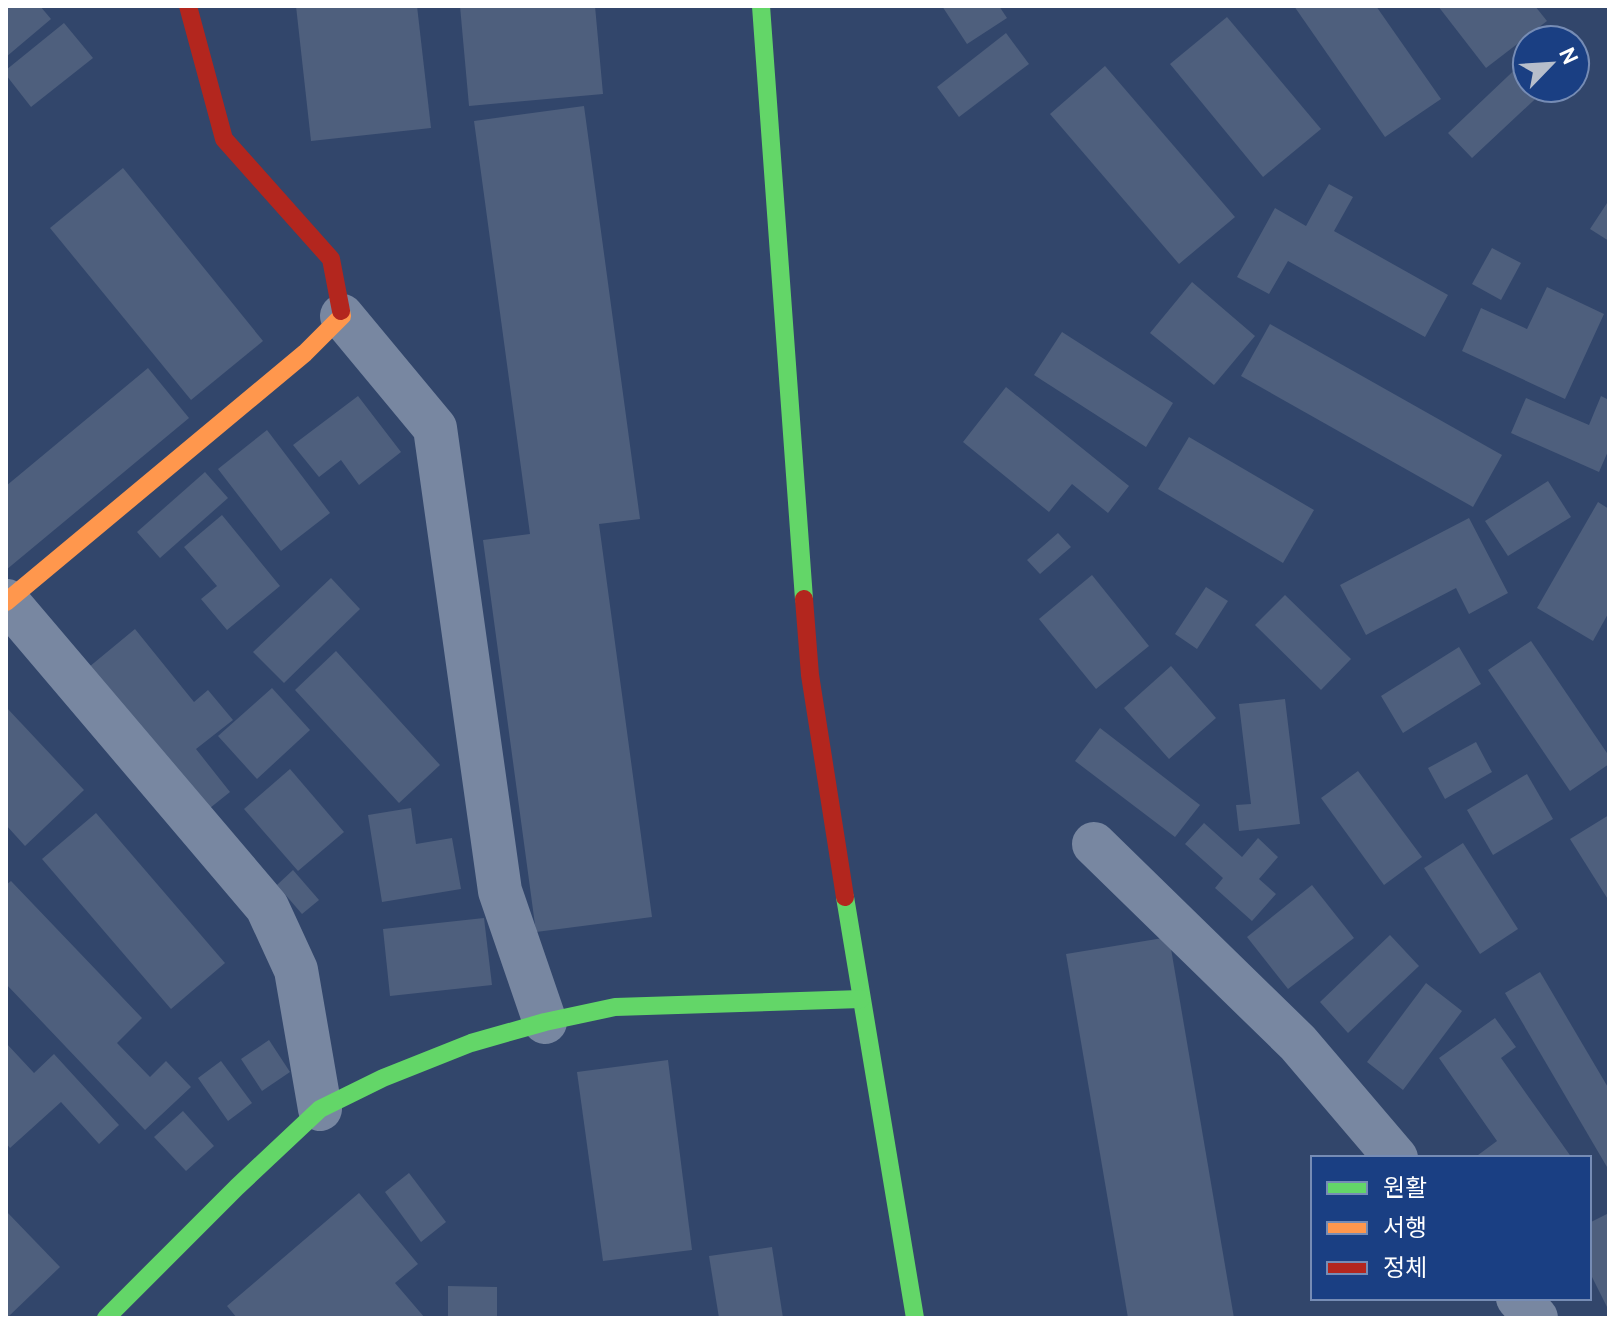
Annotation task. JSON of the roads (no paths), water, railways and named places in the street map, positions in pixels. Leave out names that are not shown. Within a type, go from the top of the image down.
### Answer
[{"type":"street","points":[[188,6],[224,139],[331,259],[342,316],[435,428],[500,891],[545,1022]]},
{"type":"street","points":[[761,6],[810,675],[915,1318]]},
{"type":"street","points":[[320,1109],[296,970],[267,907],[6,602],[305,353],[342,316]]},
{"type":"street","points":[[1094,844],[1298,1043],[1394,1156]]},
{"type":"street","points":[[106,1318],[320,1109],[383,1078],[471,1043],[545,1022],[615,1007],[861,999]]},
{"type":"street","points":[[1520,1300],[1536,1318]]}]
